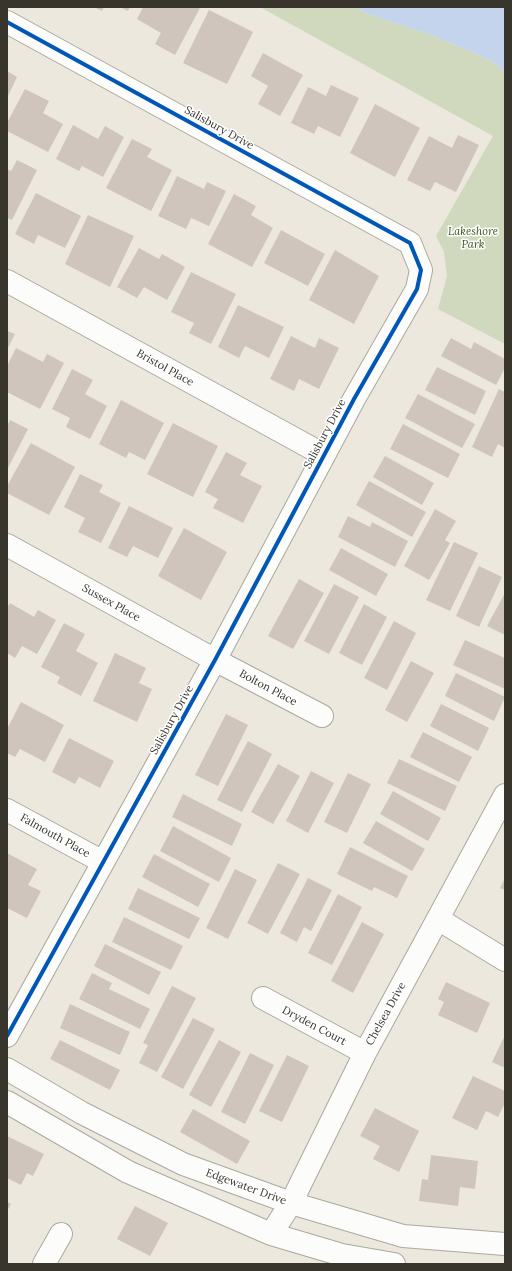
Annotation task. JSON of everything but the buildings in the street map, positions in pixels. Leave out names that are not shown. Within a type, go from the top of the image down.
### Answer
[{"type":"street","name":"Salisbury Drive","points":[[7,22],[410,243],[421,270],[417,289],[324,455],[215,660],[7,1036]]},
{"type":"street","name":"Bristol Place","points":[[7,281],[324,455]]},
{"type":"street","name":"Sussex Place","points":[[7,545],[215,660]]},
{"type":"street","name":"Bolton Place","points":[[215,660],[322,716]]},
{"type":"street","name":"Chelsea Drive","points":[[271,1234],[291,1203],[365,1053],[505,795]]},
{"type":"street","name":"Falmouth Place","points":[[7,810],[103,862]]},
{"type":"street","points":[[438,919],[505,960]]},
{"type":"street","name":"Dryden Court","points":[[263,998],[365,1053]]},
{"type":"street","name":"Edgewater Drive","points":[[7,1069],[82,1114],[183,1164],[291,1203],[403,1236],[505,1244]]},
{"type":"street","points":[[7,1102],[128,1172],[271,1234],[342,1255],[394,1264]]},
{"type":"street","points":[[44,1264],[61,1234]]},
{"type":"green space","name":"Lakeshore Park","points":[[260,7],[356,7],[368,14],[434,36],[476,54],[494,63],[505,72],[505,344],[438,309],[447,276],[444,252],[436,236],[493,136]]},
{"type":"water","points":[[356,7],[505,7],[505,72],[494,63],[476,54],[434,36],[368,14]]},
{"type":"cycle path","points":[[7,22],[410,243],[421,270],[417,289],[354,399],[215,660],[7,1036]]}]
